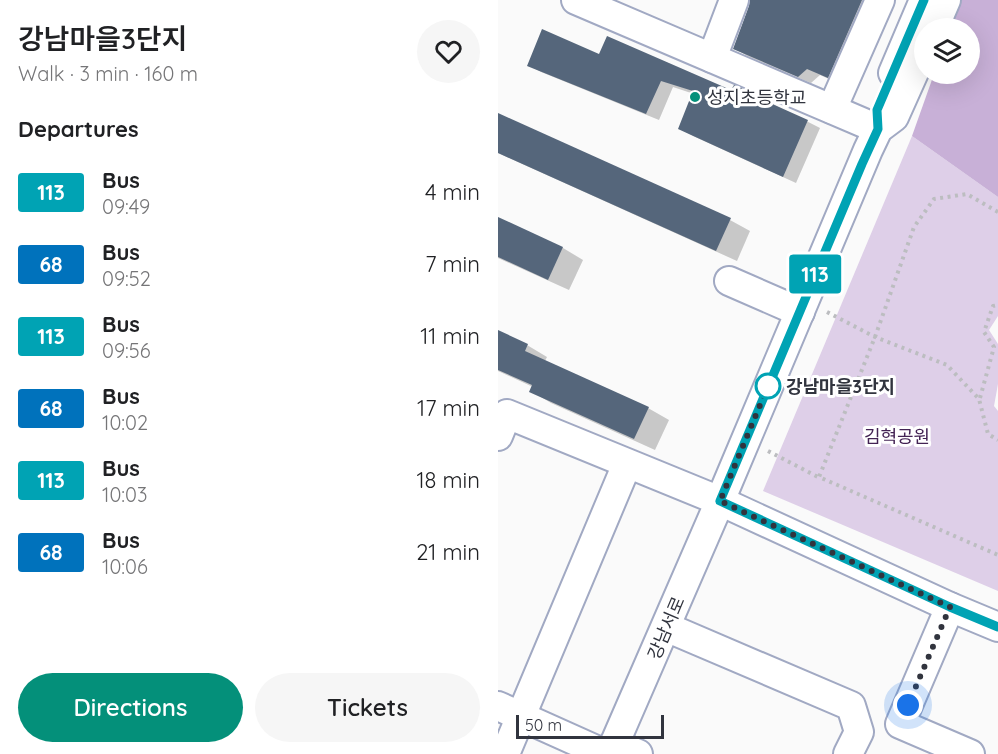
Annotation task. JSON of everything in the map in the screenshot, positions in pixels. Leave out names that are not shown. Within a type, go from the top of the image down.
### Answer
[{"type":"street","points":[[576,0],[878,129]]},
{"type":"street","points":[[712,58],[734,0]]},
{"type":"street","points":[[832,109],[880,0]]},
{"type":"street","name":"강남서로","points":[[617,752],[666,627],[878,129],[877,110],[924,0]]},
{"type":"street","points":[[938,18],[946,0]]},
{"type":"street","name":"강남서로","points":[[878,129],[894,117],[914,72]]},
{"type":"street","points":[[729,281],[800,312]]},
{"type":"street","points":[[498,436],[507,414],[720,501],[998,627]]},
{"type":"street","points":[[505,754],[509,711],[627,464]]},
{"type":"street","points":[[950,607],[900,724],[970,754]]},
{"type":"street","points":[[666,627],[851,706],[859,732],[849,754]]},
{"type":"street","points":[[509,711],[617,752]]},
{"type":"path","points":[[819,477],[875,337],[914,227],[934,199],[967,194],[998,212]]},
{"type":"path","points":[[979,399],[994,347],[984,332],[993,306],[998,304]]},
{"type":"path","points":[[828,312],[875,337],[947,365],[979,399],[988,434],[998,440]]},
{"type":"path","points":[[768,452],[819,477],[998,555]]},
{"type":"green space","name":"김혁공원","points":[[912,136],[998,197],[998,316],[989,330],[998,344],[998,384],[994,406],[998,411],[998,591],[763,491]]},
{"type":"shaded area","points":[[960,0],[998,0],[998,197],[912,136],[930,84],[980,84],[980,18],[954,18]]},
{"type":"building","points":[[750,0],[862,0],[828,78],[807,69],[798,77],[733,49]]},
{"type":"building","points":[[542,29],[599,54],[607,36],[731,90],[734,85],[808,120],[783,177],[678,129],[693,91],[661,81],[646,114],[527,66]]},
{"type":"building","points":[[498,113],[731,218],[716,251],[498,153]]},
{"type":"building","points":[[498,217],[563,247],[548,280],[498,257]]},
{"type":"building","points":[[498,330],[528,344],[525,351],[649,407],[634,439],[529,392],[532,385],[498,370]]},
{"type":"bus line","name":"113","points":[[924,0],[877,110],[878,129],[720,501],[998,627]]},
{"type":"place","name":"성지초등학교","points":[[695,97]]},
{"type":"place","name":"강남마을3단지","points":[[768,386]]},
{"type":"route","points":[[768,386],[720,501],[950,607],[908,705]]}]
